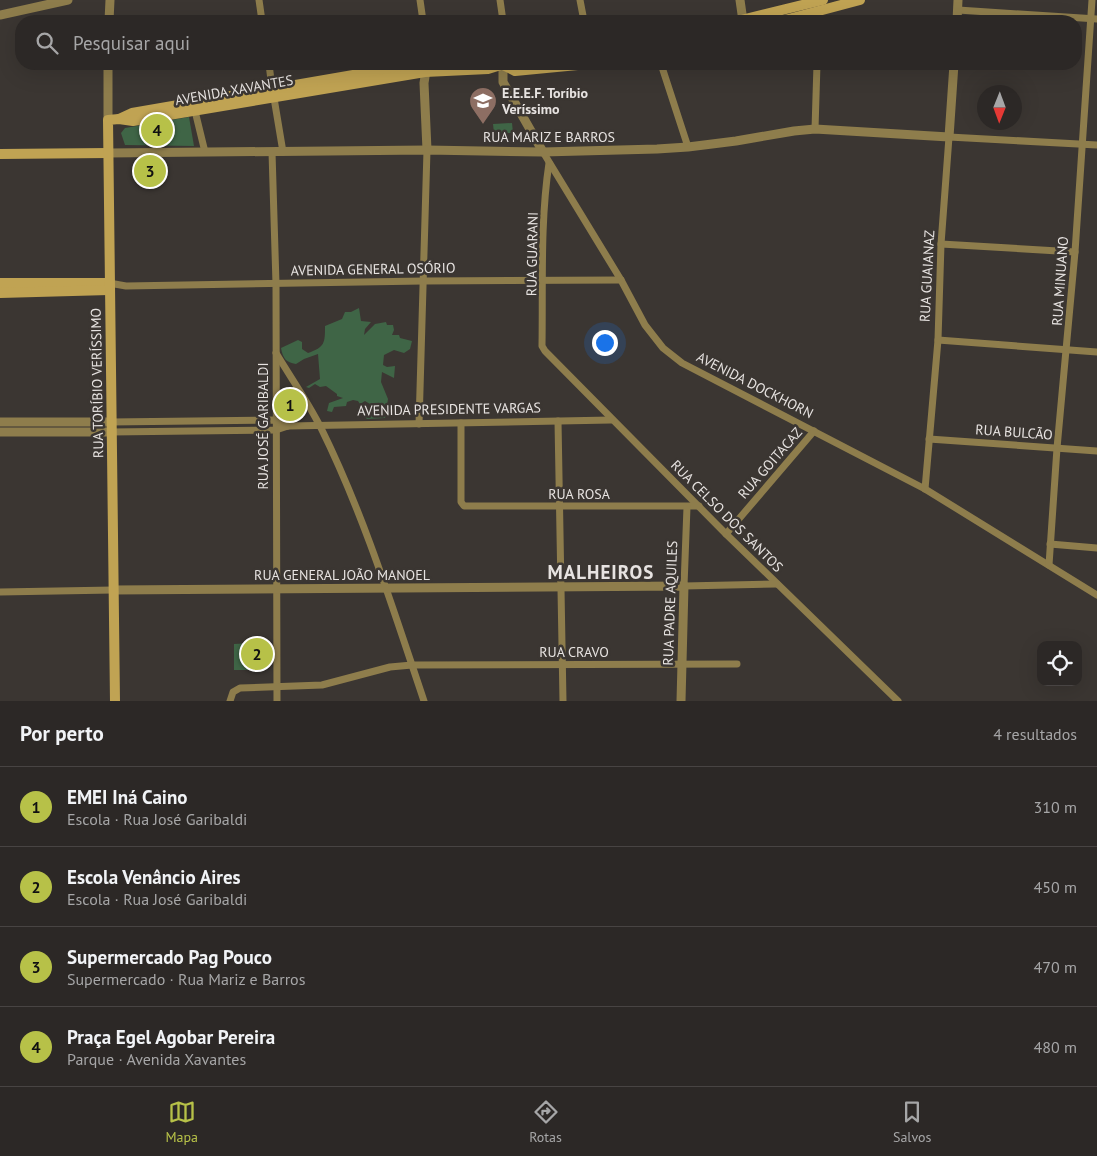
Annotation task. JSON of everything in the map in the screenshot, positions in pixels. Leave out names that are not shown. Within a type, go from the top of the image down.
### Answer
[{"type":"main road","points":[[764,15],[823,0]]},
{"type":"main road","points":[[822,15],[860,0]]},
{"type":"main road","name":"AVENIDA XAVANTES","points":[[108,120],[133,121],[195,111],[387,70]]},
{"type":"main road","name":"AVENIDA XAVANTES","points":[[119,119],[132,113],[273,93],[414,70]]},
{"type":"main road","points":[[515,71],[530,70]]},
{"type":"main road","name":"RUA TORÍBIO VERÍSSIMO","points":[[108,120],[116,701]]},
{"type":"main road","name":"RUA MARIZ E BARROS","points":[[0,154],[108,153]]},
{"type":"main road","name":"AVENIDA GENERAL OSÓRIO","points":[[1,288],[109,286]]},
{"type":"street","points":[[0,15],[68,0]]},
{"type":"street","points":[[109,15],[110,0]]},
{"type":"street","points":[[260,0],[261,15]]},
{"type":"street","points":[[420,0],[422,15]]},
{"type":"street","points":[[500,0],[502,15]]},
{"type":"street","points":[[580,0],[583,15]]},
{"type":"street","points":[[740,0],[741,15]]},
{"type":"street","points":[[958,0],[958,15]]},
{"type":"street","name":"RUA MINUANO","points":[[1049,564],[1082,144],[1094,19],[1092,0]]},
{"type":"street","points":[[958,10],[1034,15]]},
{"type":"street","name":"RUA TORÍBIO VERÍSSIMO","points":[[108,70],[108,120]]},
{"type":"street","points":[[269,70],[283,152]]},
{"type":"street","points":[[419,424],[427,150],[426,70]]},
{"type":"street","name":"AVENIDA DOCKHORN","points":[[503,70],[503,82],[506,90],[621,280],[646,325],[663,348],[682,363],[925,489],[1097,595]]},
{"type":"street","points":[[663,70],[688,147]]},
{"type":"street","points":[[814,129],[817,70]]},
{"type":"street","name":"RUA GUAIANAZ","points":[[925,489],[938,340],[941,244],[954,70]]},
{"type":"street","points":[[506,90],[508,81],[515,71]]},
{"type":"street","points":[[195,111],[205,152]]},
{"type":"street","name":"RUA MARIZ E BARROS","points":[[108,153],[427,150],[543,152],[688,147],[814,129],[1097,145]]},
{"type":"street","name":"RUA JOSÉ GARIBALDI","points":[[272,152],[276,284],[276,701]]},
{"type":"street","name":"RUA GUARANI","points":[[542,346],[546,186],[549,163]]},
{"type":"street","points":[[941,244],[1075,252]]},
{"type":"street","name":"AVENIDA GENERAL OSÓRIO","points":[[109,286],[621,280]]},
{"type":"street","points":[[938,340],[1097,352]]},
{"type":"street","name":"RUA CELSO DOS SANTOS","points":[[542,346],[548,356],[611,420],[898,701]]},
{"type":"street","points":[[276,353],[320,425],[356,507],[424,701]]},
{"type":"street","name":"AVENIDA PRESIDENTE VARGAS","points":[[0,432],[276,420],[288,426]]},
{"type":"street","name":"AVENIDA PRESIDENTE VARGAS","points":[[0,422],[111,427],[276,430],[288,426],[320,425],[611,420]]},
{"type":"street","points":[[558,421],[558,506],[562,587],[563,701]]},
{"type":"street","name":"RUA ROSA","points":[[461,423],[461,502],[464,506],[699,506]]},
{"type":"street","name":"RUA GOITACAZ","points":[[726,534],[814,431]]},
{"type":"street","name":"RUA BULCÃO","points":[[930,439],[1097,451]]},
{"type":"street","name":"RUA PADRE AQUILES","points":[[681,701],[686,507]]},
{"type":"street","points":[[1050,544],[1097,548]]},
{"type":"street","points":[[684,586],[777,584]]},
{"type":"street","name":"RUA GENERAL JOÃO MANOEL","points":[[0,592],[684,586]]},
{"type":"street","name":"RUA CRAVO","points":[[230,701],[233,692],[240,688],[322,684],[390,667],[412,665],[737,664]]},
{"type":"green space","points":[[189,117],[194,146],[125,145],[121,133],[125,128]]},
{"type":"green space","points":[[512,123],[513,133],[494,133],[493,124]]},
{"type":"green space","points":[[359,308],[361,321],[371,322],[365,329],[364,335],[375,324],[386,322],[387,325],[393,325],[392,335],[399,335],[400,338],[412,341],[410,349],[404,353],[394,350],[384,355],[383,365],[387,367],[395,366],[394,378],[382,372],[381,382],[388,399],[385,418],[367,419],[364,416],[365,412],[371,409],[370,404],[365,401],[360,404],[358,401],[353,400],[347,402],[346,406],[334,407],[332,412],[327,411],[329,403],[343,398],[337,396],[326,386],[320,387],[315,384],[309,388],[306,387],[320,379],[318,354],[296,364],[284,357],[281,348],[298,340],[302,342],[302,349],[308,353],[318,349],[323,344],[325,326],[342,319],[345,312],[351,312]]},
{"type":"green space","points":[[251,643],[251,670],[234,670],[234,644]]},
{"type":"place","name":"E.E.E.F. Toríbio Veríssimo","points":[[483,125]]},
{"type":"place","name":"Praça Egel Agobar Pereira","points":[[157,130]]},
{"type":"place","name":"Supermercado Pag Pouco","points":[[150,171]]},
{"type":"place","name":"EMEI Iná Caino","points":[[290,405]]},
{"type":"place","name":"Escola Venâncio Aires","points":[[257,654]]},
{"type":"district","name":"MALHEIROS","points":[[601,572]]}]
